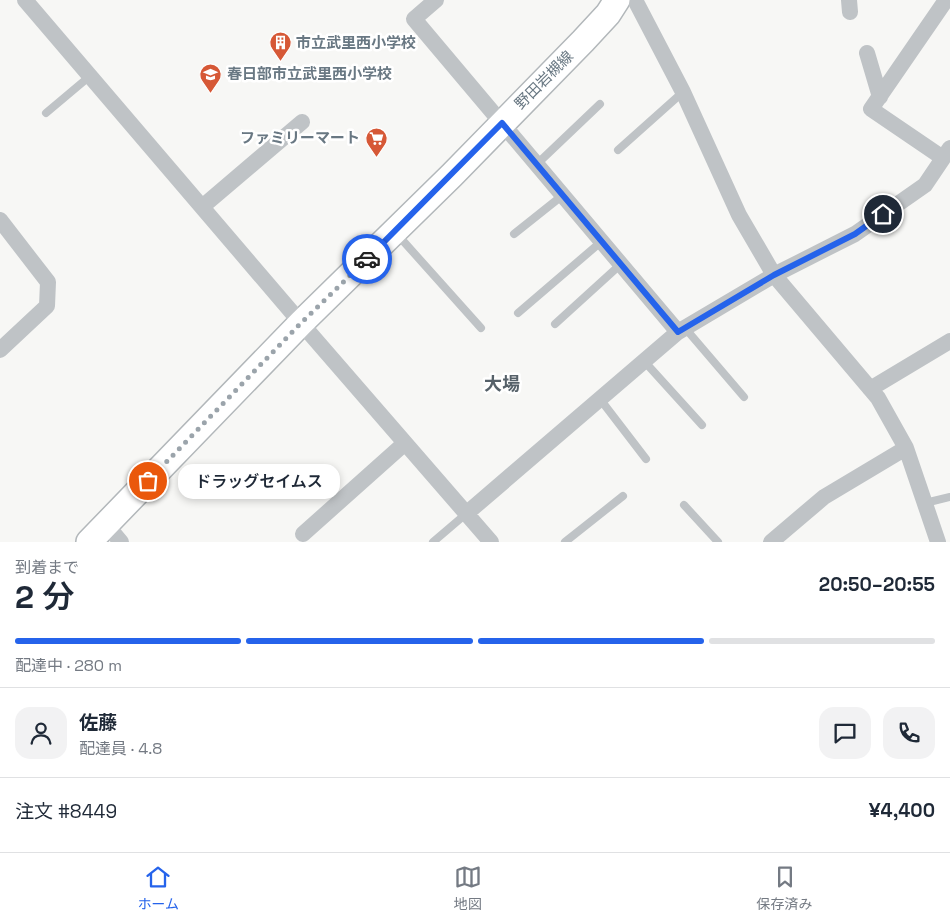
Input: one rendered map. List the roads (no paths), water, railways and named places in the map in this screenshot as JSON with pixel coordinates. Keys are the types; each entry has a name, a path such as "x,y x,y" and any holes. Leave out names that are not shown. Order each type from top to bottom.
{"main road":[{"name":"野田岩槻線","path":"89,542 113,533 301,323 395,232 583,41 608,14 616,0"}],"street":[{"path":"25,0 491,542"},
{"path":"436,0 414,19 621,264 682,330"},
{"path":"635,0 682,92 739,215 774,275 878,398 906,448 938,542"},
{"path":"467,513 682,330 774,275 863,229 925,185 947,153 871,109 948,0"},
{"path":"867,53 880,97"},
{"path":"202,207 302,122"},
{"path":"0,350 47,306 48,282 1,224"},
{"path":"870,389 950,341"},
{"path":"303,534 405,443"},
{"path":"771,542 824,497 906,448"}],"lane":[{"path":"46,113 90,76"},
{"path":"618,150 682,92"},
{"path":"537,164 600,104"},
{"path":"514,234 563,195"},
{"path":"395,232 481,328"},
{"path":"518,314 602,241"},
{"path":"555,324 621,264"},
{"path":"682,330 744,397"},
{"path":"644,361 702,425"},
{"path":"600,399 646,459"},
{"path":"566,542 623,496"},
{"path":"925,503 950,497"},
{"path":"684,504 718,542"},
{"path":"433,542 467,513"}],"place":[{"name":"市立武里西小学校","path":"280,62"},
{"name":"春日部市立武里西小学校","path":"211,93"},
{"name":"ファミリーマート","path":"376,157"},
{"name":"ドラッグセイムス","path":"148,481"}],"district":[{"name":"大場","path":"502,384"}]}
